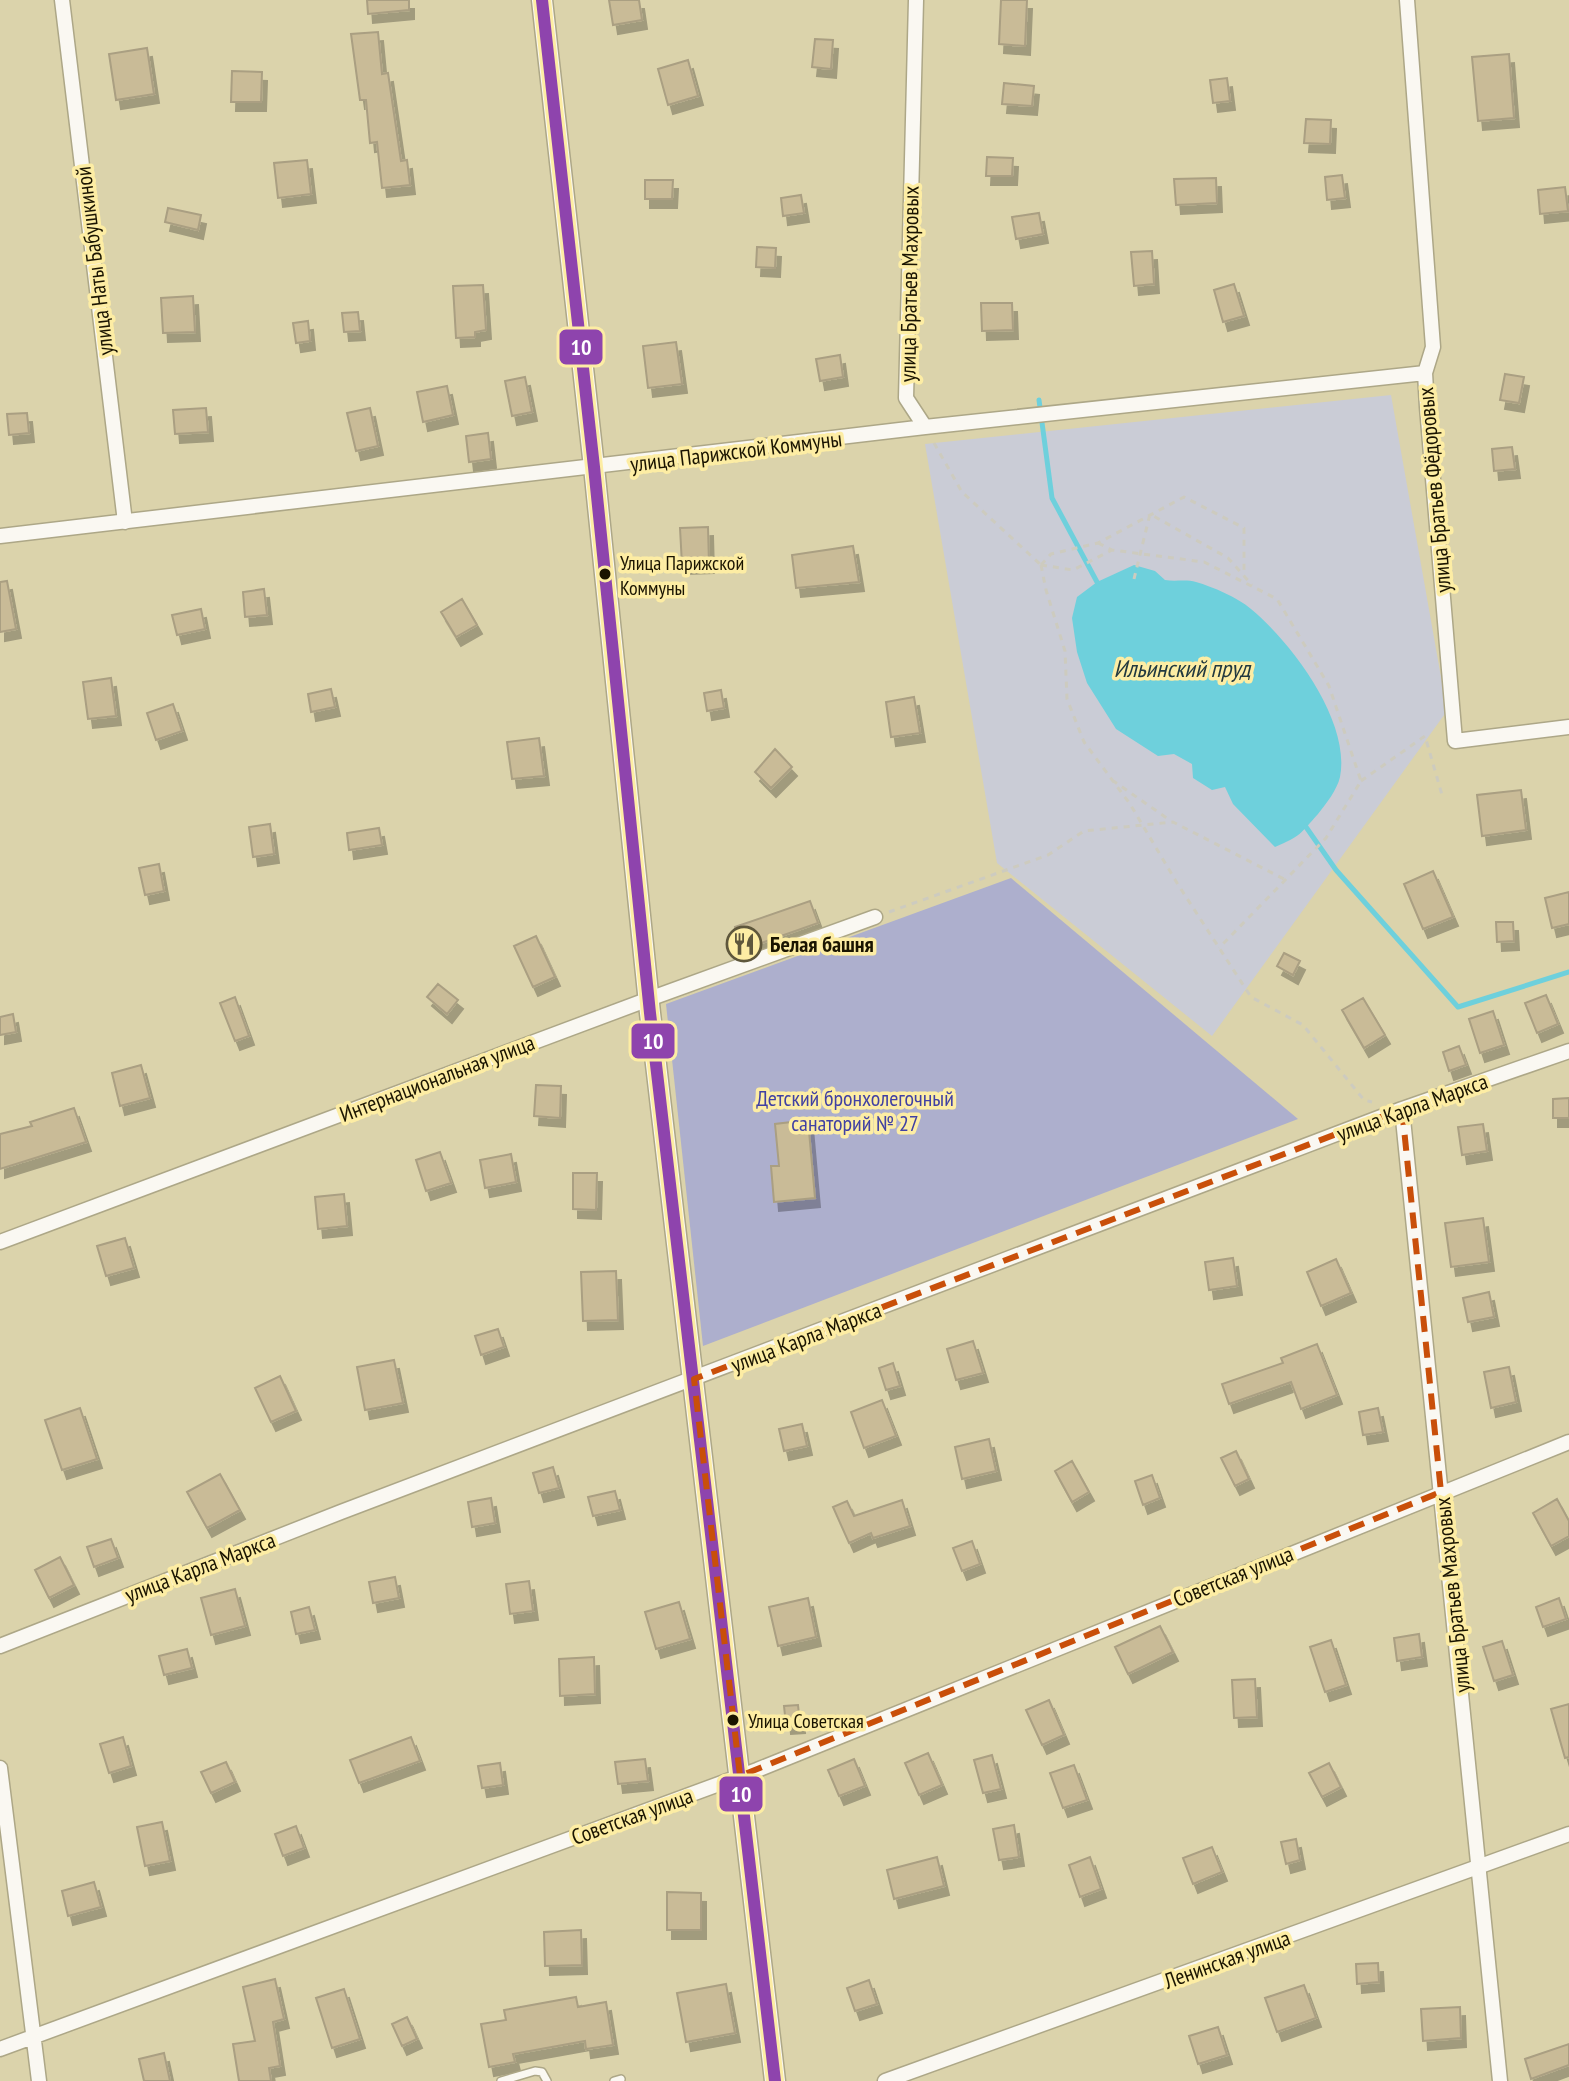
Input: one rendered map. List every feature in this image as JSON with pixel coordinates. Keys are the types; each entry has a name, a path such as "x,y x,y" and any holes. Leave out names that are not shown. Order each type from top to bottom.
{"main road":[{"path":"542,0 649,999 775,2081"}],"street":[{"name":"улица Наты Бабушкиной","path":"62,0 125,522"},
{"name":"улица Братьев Махровых","path":"916,0 906,398 925,427"},
{"name":"улица Братьев Фёдоровых","path":"1407,0 1433,347 1425,373 1455,741 1569,727"},
{"name":"улица Парижской Коммуны","path":"0,536 925,427 1425,373"},
{"name":"Интернациональная улица","path":"0,1242 875,917"},
{"name":"улица Карла Маркса","path":"0,1646 341,1512 1402,1109 1569,1051"},
{"name":"улица Братьев Махровых","path":"1402,1109 1500,2081"},
{"name":"Советская улица","path":"0,2049 740,1776 1569,1442"},
{"path":"0,1768 39,2081"},
{"name":"Ленинская улица","path":"885,2081 1569,1834"}],"lane":[{"path":"501,2081 535,2071 542,2072 547,2081"}],"path":[{"path":"925,427 962,492 1041,565 1065,651 1067,699 1084,742 1130,804 1251,997 1303,1025 1364,1100 1402,1109"},
{"path":"1041,565 1051,554 1098,543 1184,497 1244,528 1244,576"},
{"path":"1134,579 1150,514"},
{"path":"1150,514 1228,558 1255,588"},
{"path":"1098,543 1112,550 1204,562 1277,599 1329,686 1361,781"},
{"path":"1041,565 1073,570 1112,550"},
{"path":"1219,948 1326,838 1361,781 1425,736 1442,795"},
{"path":"1109,778 1173,822 1286,880"},
{"path":"875,917 1048,855 1084,831 1173,822"}],"highlighted area":[{"path":"1402,1109 1441,1492 740,1776 694,1379"}],"shaded area":[{"path":"1391,395 1447,711 1212,1036 997,863 925,444"}],"green space":[{"name":"Детский бронхолегочный санаторий № 27","path":"1011,878 1298,1119 703,1346 666,1004"}],"water":[{"name":"Ильинский пруд","path":"1134,565 1155,571 1165,580 1203,584 1245,605 1283,641 1315,684 1336,732 1341,755 1340,777 1321,810 1290,840 1275,847 1233,804 1225,787 1212,790 1193,778 1192,764 1174,754 1158,756 1116,729 1087,683 1077,652 1072,618 1077,597 1097,582"}],"building":[{"path":"367,0 409,0 409,10 368,14"},
{"path":"609,0 639,0 642,20 613,25"},
{"path":"1001,0 1027,0 1025,46 999,44"},
{"path":"378,32 382,74 388,73 401,161 407,160 410,185 382,188 377,142 370,143 366,100 360,100 351,34"},
{"path":"815,39 833,40 831,69 812,67"},
{"path":"147,48 154,94 116,100 109,54"},
{"path":"1509,54 1514,118 1478,121 1472,57"},
{"path":"688,60 698,96 668,105 658,69"},
{"path":"232,71 262,72 261,102 231,102"},
{"path":"1227,78 1230,101 1213,103 1210,80"},
{"path":"1004,83 1034,86 1032,106 1002,104"},
{"path":"1306,119 1331,120 1330,144 1304,143"},
{"path":"987,157 1013,158 1012,176 986,176"},
{"path":"307,160 311,194 278,198 274,163"},
{"path":"1342,175 1345,198 1327,200 1325,177"},
{"path":"1216,178 1217,203 1176,205 1174,179"},
{"path":"645,180 673,180 672,199 645,199"},
{"path":"1565,187 1568,211 1540,214 1538,190"},
{"path":"801,195 804,213 783,216 781,198"},
{"path":"168,208 201,215 198,230 165,222"},
{"path":"1039,213 1043,234 1016,239 1012,217"},
{"path":"757,247 776,248 775,268 756,267"},
{"path":"1152,251 1154,284 1134,286 1131,252"},
{"path":"1234,284 1244,316 1223,322 1214,290"},
{"path":"483,285 486,330 475,332 475,337 456,338 453,286"},
{"path":"193,296 195,332 163,333 161,298"},
{"path":"981,303 1012,303 1013,330 982,331"},
{"path":"358,312 360,331 344,332 342,313"},
{"path":"308,321 310,341 296,343 293,323"},
{"path":"676,342 682,384 648,388 643,346"},
{"path":"840,355 843,377 820,381 816,359"},
{"path":"1505,374 1524,377 1519,403 1500,400"},
{"path":"525,377 532,412 512,416 505,381"},
{"path":"447,386 453,415 423,422 417,392"},
{"path":"206,408 208,432 175,434 173,410"},
{"path":"370,408 378,446 356,451 347,413"},
{"path":"27,413 29,433 9,435 7,414"},
{"path":"488,433 491,459 469,462 466,436"},
{"path":"1512,447 1515,469 1494,471 1492,449"},
{"path":"708,527 709,564 682,565 680,528"},
{"path":"853,546 859,582 796,588 792,555"},
{"path":"7,581 16,629 0,632 0,582"},
{"path":"264,589 267,615 245,617 243,592"},
{"path":"462,599 477,625 456,637 441,612"},
{"path":"201,609 205,629 177,635 172,615"},
{"path":"111,678 116,716 88,719 83,682"},
{"path":"331,689 335,707 311,712 308,694"},
{"path":"721,690 724,708 707,711 704,693"},
{"path":"914,697 920,733 891,737 886,702"},
{"path":"173,704 182,731 156,740 147,713"},
{"path":"539,738 544,776 512,779 507,742"},
{"path":"775,749 792,767 771,788 755,772"},
{"path":"1521,790 1526,830 1482,836 1477,795"},
{"path":"270,824 274,854 253,857 249,827"},
{"path":"379,828 382,845 349,850 347,833"},
{"path":"159,864 164,891 145,895 139,868"},
{"path":"1433,871 1453,917 1423,929 1404,884"},
{"path":"1569,892 1569,924 1552,928 1545,898"},
{"path":"810,901 818,923 750,947 748,953 735,954 732,949 738,940 735,927"},
{"path":"1496,922 1513,922 1514,941 1497,942"},
{"path":"536,936 555,977 533,987 514,946"},
{"path":"1284,953 1300,961 1293,975 1277,966"},
{"path":"438,984 458,1000 447,1014 427,997"},
{"path":"1546,995 1558,1024 1537,1033 1525,1003"},
{"path":"235,997 249,1036 235,1041 220,1003"},
{"path":"1363,998 1385,1035 1364,1048 1342,1010"},
{"path":"1493,1011 1504,1045 1480,1053 1469,1019"},
{"path":"13,1014 16,1032 0,1035 0,1017"},
{"path":"1459,1046 1466,1065 1449,1071 1443,1052"},
{"path":"141,1065 150,1098 120,1106 112,1073"},
{"path":"536,1085 561,1086 560,1118 534,1116"},
{"path":"1569,1098 1569,1118 1553,1118 1553,1099"},
{"path":"74,1108 86,1142 0,1169 0,1134 32,1126 30,1122"},
{"path":"808,1120 815,1198 774,1202 771,1166 779,1166 775,1124"},
{"path":"1483,1124 1487,1151 1462,1155 1458,1127"},
{"path":"440,1152 451,1183 426,1191 416,1160"},
{"path":"511,1154 516,1182 485,1188 480,1160"},
{"path":"573,1173 597,1173 596,1210 573,1209"},
{"path":"344,1194 347,1226 318,1229 315,1197"},
{"path":"1483,1218 1489,1262 1451,1267 1445,1223"},
{"path":"125,1238 134,1268 106,1276 97,1246"},
{"path":"1233,1258 1237,1286 1209,1290 1205,1262"},
{"path":"1336,1259 1351,1293 1321,1306 1307,1272"},
{"path":"616,1271 618,1320 583,1321 581,1272"},
{"path":"1489,1292 1494,1317 1468,1322 1463,1298"},
{"path":"498,1329 504,1347 481,1355 475,1336"},
{"path":"973,1341 983,1373 956,1380 947,1349"},
{"path":"1317,1344 1337,1395 1301,1409 1291,1382 1229,1404 1222,1384 1283,1363 1281,1358"},
{"path":"394,1360 403,1403 365,1410 357,1367"},
{"path":"893,1363 900,1386 886,1390 879,1368"},
{"path":"1509,1367 1516,1402 1491,1408 1484,1372"},
{"path":"280,1376 296,1411 271,1422 255,1388"},
{"path":"882,1400 896,1436 864,1448 851,1412"},
{"path":"80,1408 97,1459 62,1470 45,1420"},
{"path":"1378,1408 1383,1432 1363,1435 1359,1412"},
{"path":"802,1424 807,1446 784,1451 779,1429"},
{"path":"989,1439 996,1471 962,1479 955,1447"},
{"path":"1236,1451 1249,1479 1235,1486 1221,1458"},
{"path":"1072,1461 1089,1492 1072,1502 1055,1471"},
{"path":"553,1467 559,1488 539,1493 533,1473"},
{"path":"220,1474 240,1510 207,1528 187,1492"},
{"path":"1152,1475 1160,1498 1143,1505 1135,1481"},
{"path":"615,1491 620,1510 593,1516 588,1497"},
{"path":"491,1498 495,1523 472,1527 468,1502"},
{"path":"1557,1499 1569,1521 1569,1536 1551,1546 1533,1513"},
{"path":"902,1500 910,1526 873,1538 871,1533 849,1543 833,1507 847,1501 854,1516"},
{"path":"111,1539 118,1558 94,1567 87,1547"},
{"path":"972,1541 980,1564 962,1571 953,1548"},
{"path":"60,1557 74,1585 49,1598 35,1570"},
{"path":"395,1577 399,1598 373,1603 369,1582"},
{"path":"529,1581 533,1611 510,1614 506,1584"},
{"path":"235,1589 245,1626 211,1635 201,1598"},
{"path":"808,1598 816,1637 778,1646 769,1607"},
{"path":"1559,1598 1566,1619 1543,1627 1536,1607"},
{"path":"679,1602 690,1639 656,1649 645,1612"},
{"path":"309,1607 315,1630 296,1634 291,1612"},
{"path":"1160,1626 1173,1652 1128,1674 1115,1647"},
{"path":"1419,1634 1422,1657 1397,1661 1394,1638"},
{"path":"1331,1640 1346,1685 1325,1692 1310,1647"},
{"path":"1502,1641 1513,1675 1494,1681 1483,1647"},
{"path":"187,1649 192,1668 164,1675 159,1656"},
{"path":"594,1657 595,1694 560,1696 559,1659"},
{"path":"1255,1679 1257,1717 1234,1718 1232,1680"},
{"path":"1049,1700 1064,1735 1042,1745 1026,1710"},
{"path":"1569,1704 1569,1757 1565,1758 1551,1709"},
{"path":"798,1705 800,1724 786,1725 784,1706"},
{"path":"123,1737 131,1766 109,1773 100,1744"},
{"path":"411,1737 420,1761 359,1783 350,1760"},
{"path":"928,1753 942,1785 919,1795 905,1763"},
{"path":"992,1755 1001,1789 983,1793 974,1760"},
{"path":"645,1759 648,1781 618,1784 615,1762"},
{"path":"854,1759 865,1786 839,1796 828,1770"},
{"path":"226,1762 235,1782 211,1793 201,1772"},
{"path":"500,1763 503,1785 482,1788 478,1766"},
{"path":"1329,1763 1341,1787 1322,1797 1309,1773"},
{"path":"1074,1765 1087,1800 1063,1808 1050,1773"},
{"path":"162,1822 170,1861 145,1866 137,1827"},
{"path":"1014,1825 1019,1857 999,1860 993,1829"},
{"path":"296,1826 304,1848 283,1856 275,1834"},
{"path":"1296,1839 1300,1860 1286,1864 1281,1842"},
{"path":"1212,1847 1222,1872 1193,1884 1183,1858"},
{"path":"937,1857 944,1886 894,1899 887,1870"},
{"path":"1090,1857 1101,1889 1080,1897 1069,1865"},
{"path":"94,1882 101,1907 68,1916 62,1891"},
{"path":"667,1892 701,1893 701,1930 667,1930"},
{"path":"581,1930 582,1965 545,1966 544,1932"},
{"path":"1378,1963 1379,1982 1357,1984 1356,1964"},
{"path":"275,1979 284,2019 273,2022 280,2066 269,2068 271,2081 239,2081 233,2044 255,2041 243,1987"},
{"path":"869,1980 877,2004 855,2011 847,1988"},
{"path":"726,1984 735,2033 686,2042 677,1993"},
{"path":"1304,1985 1316,2018 1277,2032 1265,1998"},
{"path":"344,1989 360,2039 332,2048 316,1998"},
{"path":"576,1997 578,2007 606,2002 613,2045 586,2049 585,2041 513,2054 515,2062 489,2067 481,2024 506,2020 504,2010"},
{"path":"1460,2007 1461,2038 1423,2041 1421,2009"},
{"path":"407,2017 417,2039 402,2046 392,2024"},
{"path":"1218,2027 1227,2055 1198,2064 1189,2036"},
{"path":"1569,2044 1569,2065 1531,2079 1525,2059"},
{"path":"164,2053 170,2081 144,2081 139,2059"}],"waterway":[{"path":"1039,400 1052,498 1097,582"},
{"path":"1306,827 1336,870 1458,1007 1569,972"}],"transit line":[{"name":"10","path":"542,0 650,1013 775,2081"}],"place":[{"name":"Улица Парижской Коммуны","path":"605,574"},
{"name":"Белая башня","path":"744,944"},
{"name":"Улица Советская","path":"733,1720"}]}
